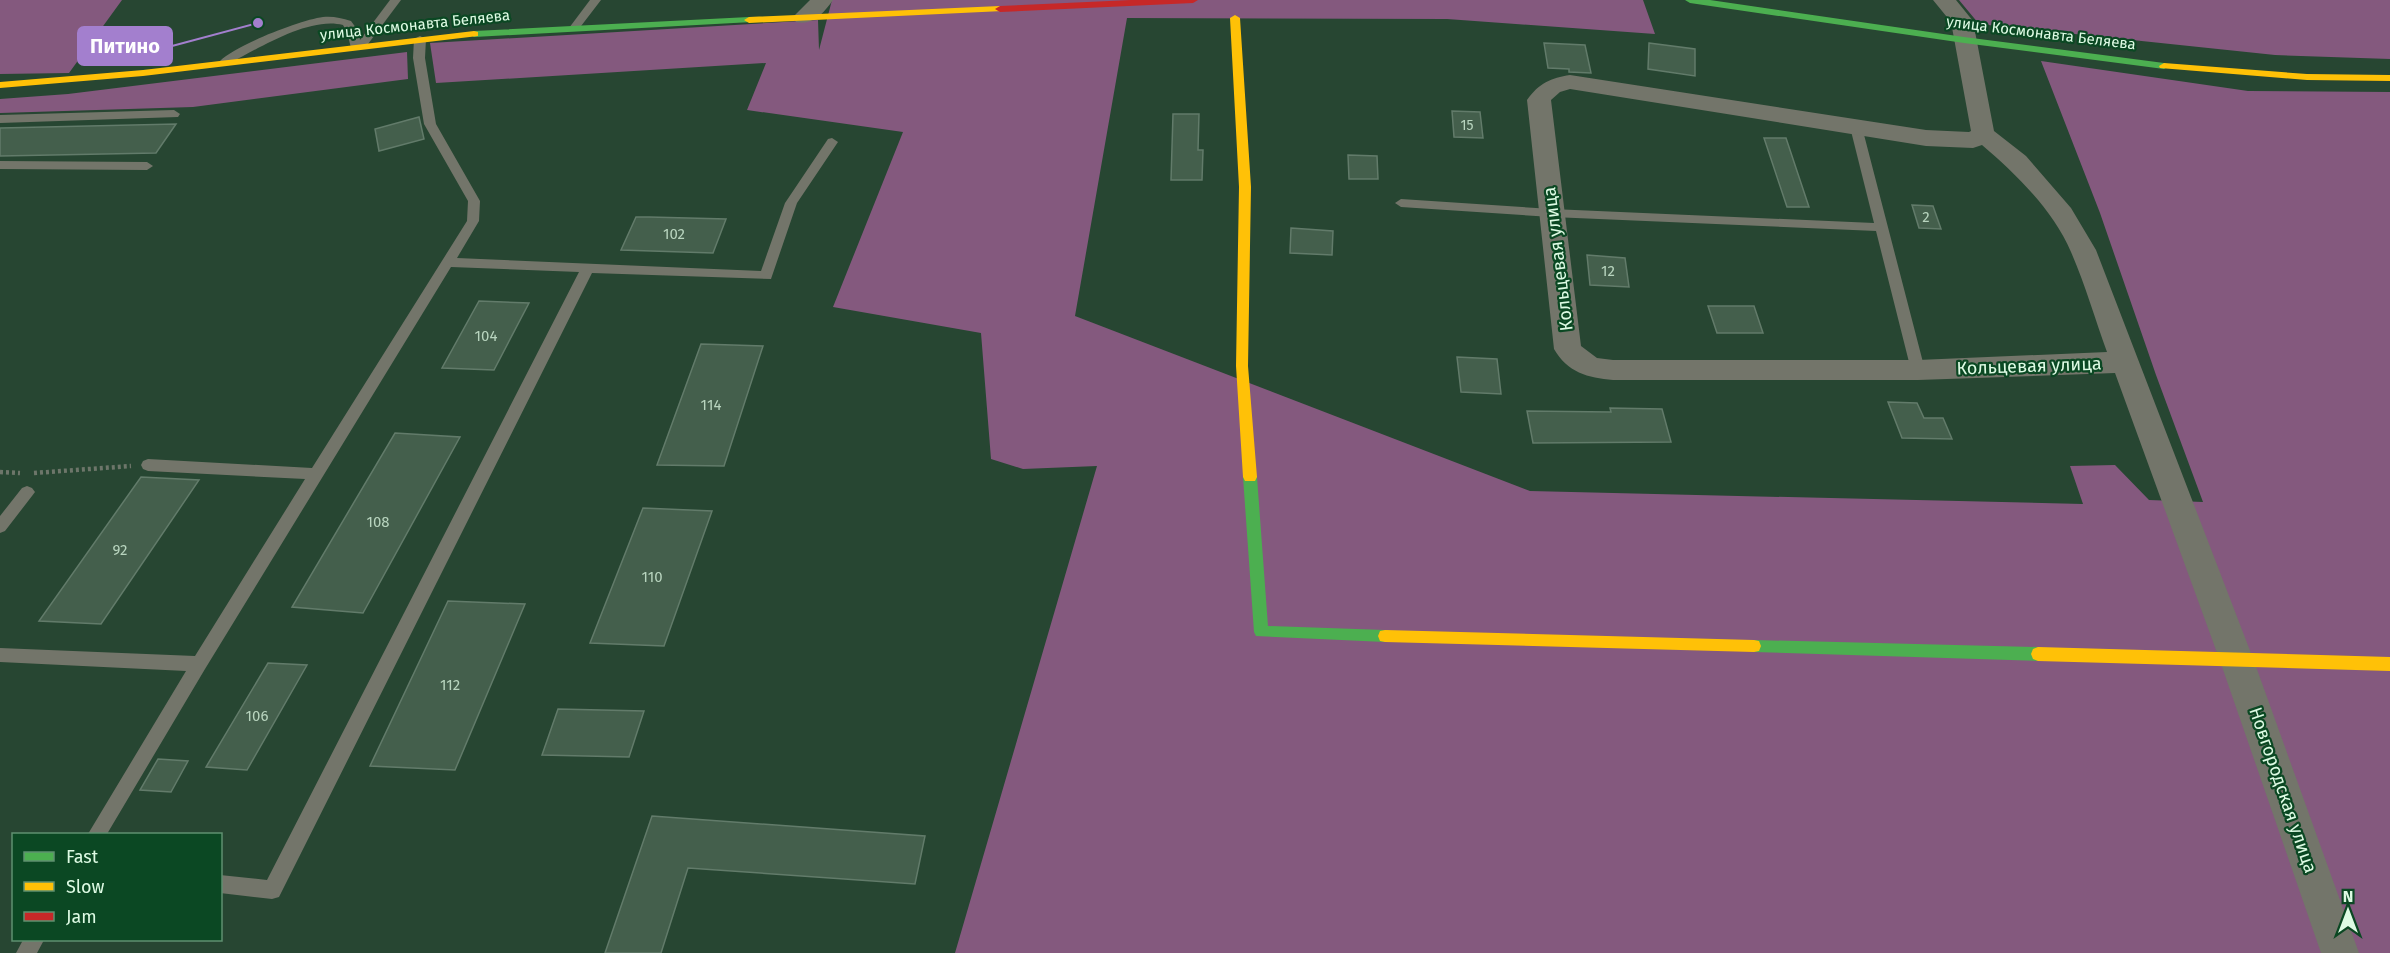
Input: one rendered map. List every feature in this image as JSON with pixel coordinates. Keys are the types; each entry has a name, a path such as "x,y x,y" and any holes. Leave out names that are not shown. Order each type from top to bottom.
{"street":[{"path":"804,17 822,0"},
{"name":"улица Космонавта Беляева","path":"0,85 222,64 420,39 574,28 1120,1 1194,0"},
{"name":"улица Космонавта Беляева","path":"1690,0 1964,40 2183,68 2307,77 2390,78"},
{"path":"1944,0 1962,21 1983,134"},
{"path":"1236,18 1245,187 1242,366 1262,632 2390,664"},
{"name":"Кольцевая улица","path":"1983,134 1973,140 1926,138 1570,82 1556,84 1539,100 1568,349 1577,359 1592,369 1918,370 2124,362"},
{"name":"Новгородская улица","path":"1983,134 2017,162 2062,214 2083,250 2237,661 2340,953"}],"lane":[{"path":"222,64 307,25 333,18 347,23 358,46 396,0"},
{"path":"574,28 596,0"},
{"path":"98,833 473,220 474,201 430,124 419,58 420,39"},
{"path":"0,119 174,114"},
{"path":"1856,127 1879,227 1918,370"},
{"path":"449,262 766,276 791,203 832,142"},
{"path":"0,165 147,166"},
{"path":"1401,203 1552,213 1879,227"},
{"path":"222,884 272,890 587,269"},
{"path":"148,465 317,474"},
{"path":"0,528 27,492"},
{"path":"0,655 199,664"}],"path":[{"path":"0,472 46,474 148,465"}],"shaded area":[{"path":"0,0 122,0 69,73 0,74"},
{"path":"832,0 1643,0 1655,34 1447,19 1127,18 1075,316 1530,491 2083,504 2070,466 2115,465 2149,500 2203,502 2100,213 2041,61 2248,91 2390,92 2390,953 955,953 1097,466 1023,469 991,459 981,333 833,307 903,132 747,110 766,63 436,83 430,43 818,20 819,50"},
{"path":"1959,0 2390,0 2390,59 2275,55 1979,24"},
{"path":"407,52 408,79 193,107 0,113 0,99 68,94"}],"building":[{"path":"1544,43 1585,45 1591,73 1548,68"},
{"path":"1649,43 1695,49 1695,76 1648,69"},
{"path":"1452,111 1480,112 1483,138 1454,137"},
{"path":"1173,114 1199,114 1198,150 1203,150 1202,180 1171,180"},
{"path":"419,117 424,139 379,151 375,129"},
{"path":"176,124 156,153 0,156 0,128"},
{"path":"1764,138 1786,138 1809,207 1787,207"},
{"path":"1348,155 1377,156 1378,179 1349,179"},
{"path":"1912,205 1933,206 1941,229 1919,228"},
{"path":"636,217 726,219 713,253 621,250"},
{"path":"1291,228 1333,231 1332,255 1290,253"},
{"path":"1587,255 1625,258 1629,287 1590,285"},
{"path":"479,301 529,303 494,370 442,368"},
{"path":"1708,306 1754,306 1763,333 1717,333"},
{"path":"701,344 763,346 724,466 657,465"},
{"path":"1457,357 1497,359 1501,394 1461,392"},
{"path":"1888,402 1917,403 1924,418 1943,418 1952,439 1902,438"},
{"path":"1610,408 1662,409 1671,442 1533,443 1527,411 1611,412"},
{"path":"395,433 460,437 363,613 292,607"},
{"path":"141,477 199,480 101,624 39,621"},
{"path":"643,508 712,511 664,646 590,643"},
{"path":"448,601 525,604 455,770 370,766"},
{"path":"268,663 307,665 247,770 206,767"},
{"path":"558,709 644,711 629,757 542,755"},
{"path":"158,759 188,761 171,792 140,790"},
{"path":"652,816 925,836 915,884 688,868 661,953 605,953"}],"traffic: fast":[{"path":"1690,0 1964,40 2164,66"},
{"path":"474,34 749,20"},
{"path":"1250,477 1261,632 1385,636"},
{"path":"1754,646 2038,654"}],"traffic: slow":[{"path":"749,20 1000,9"},
{"path":"1235,18 1245,187 1242,366 1250,477"},
{"path":"0,85 143,73 474,34"},
{"path":"2164,66 2307,77 2390,78"},
{"path":"1385,636 1754,646"},
{"path":"2038,654 2390,664"}],"traffic: jam":[{"path":"1000,9 1193,0"}],"place":[{"name":"Питино","path":"258,23"}]}
